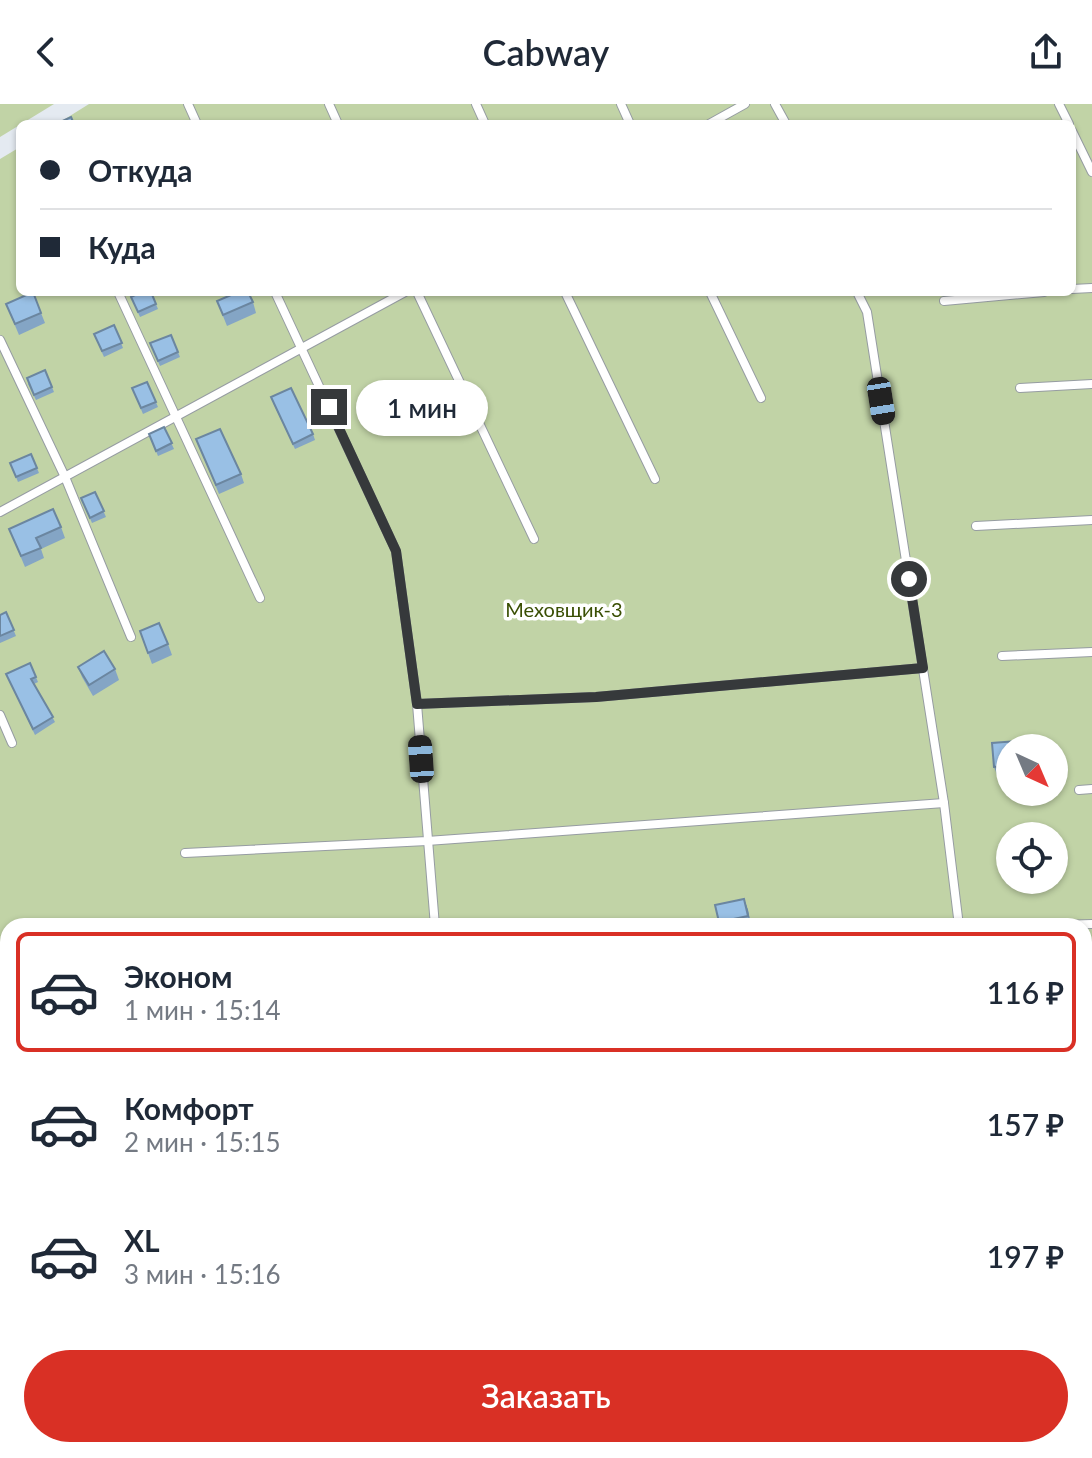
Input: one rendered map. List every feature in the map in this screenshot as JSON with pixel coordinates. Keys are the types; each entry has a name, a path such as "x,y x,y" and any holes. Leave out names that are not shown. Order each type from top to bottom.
{"lane":[{"path":"716,120 745,104"},
{"path":"1076,139 1092,172"},
{"path":"120,296 260,598"},
{"path":"277,296 396,551 417,704 434,918"},
{"path":"0,512 398,296"},
{"path":"419,296 534,539"},
{"path":"567,296 655,479"},
{"path":"712,296 761,398"},
{"path":"859,296 867,312 944,803 958,918"},
{"path":"944,301 1000,296"},
{"path":"0,340 65,477 131,637"},
{"path":"1020,388 1092,384"},
{"path":"976,526 1092,520"},
{"path":"1002,656 1092,652"},
{"path":"417,704 596,697 923,668"},
{"path":"0,715 12,743"},
{"path":"1079,790 1092,789"},
{"path":"185,853 427,841 944,803"}],"green space":[{"path":"0,104 54,104 28,120 16,120 16,127 0,137"},
{"name":"Меховщик-3","path":"89,104 1092,104 1092,918 0,918 0,159 16,149 16,296 1076,296 1076,120 63,120"}],"building":[{"path":"24,296 35,296 41,313 15,324 6,304"},
{"path":"153,296 156,304 138,312 131,297"},
{"path":"229,296 250,296 253,302 223,315 217,301"},
{"path":"114,325 122,343 102,351 94,334"},
{"path":"171,335 178,352 158,361 150,343"},
{"path":"45,370 52,387 34,395 27,378"},
{"path":"147,382 156,402 141,408 132,388"},
{"path":"291,388 313,434 293,444 271,397"},
{"path":"164,427 172,443 156,451 149,434"},
{"path":"220,429 241,474 216,485 196,439"},
{"path":"31,454 37,468 16,477 10,463"},
{"path":"95,492 104,511 90,518 81,498"},
{"path":"53,509 61,527 36,538 41,548 21,556 9,529"},
{"path":"6,612 14,630 0,636 0,615"},
{"path":"159,623 168,644 148,653 140,631"},
{"path":"104,651 115,669 89,685 78,667"},
{"path":"30,663 36,677 31,679 53,717 33,729 6,674"},
{"path":"992,743 996,743 996,767 994,767"},
{"path":"744,899 748,916 718,918 715,905"}],"route":[{"path":"329,407 396,551 417,704 596,697 923,668 909,579"}]}
